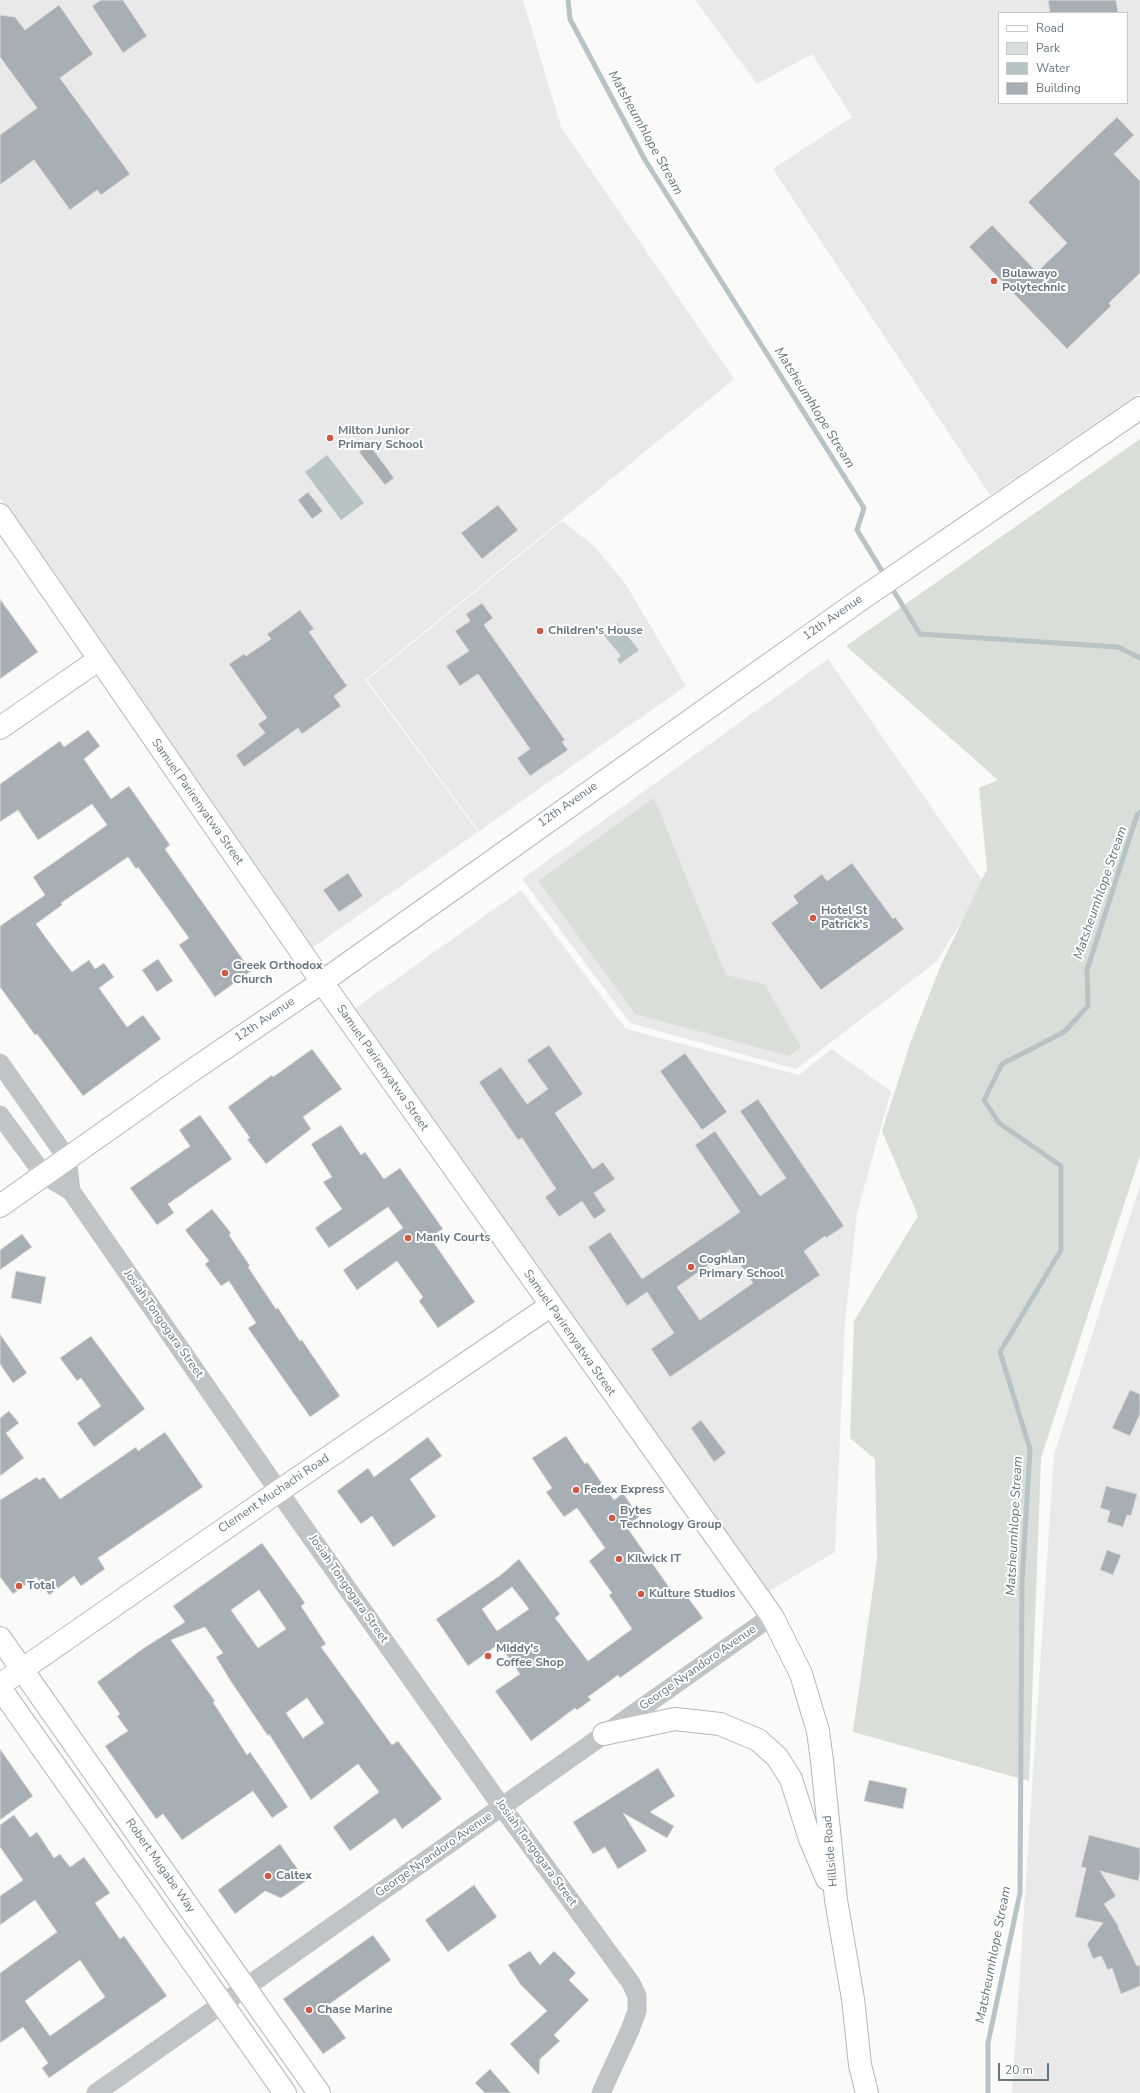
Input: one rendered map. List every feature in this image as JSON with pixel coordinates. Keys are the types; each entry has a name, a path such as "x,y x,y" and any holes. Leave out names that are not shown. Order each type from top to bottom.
{"street":[{"name":"12th Avenue","path":"0,1206 322,982 921,556 1140,408"},
{"name":"Samuel Parirenyatwa Street","path":"0,515 98,660 322,982 550,1306 772,1616"},
{"path":"0,728 98,660"},
{"name":"Josiah Tongogara Street","path":"0,1063 67,1158 71,1191"},
{"name":"Josiah Tongogara Street","path":"0,1115 44,1175 71,1191 279,1491 502,1807 631,1983 637,1996 637,2011 601,2093"},
{"name":"Clement Muchachi Road","path":"0,1686 22,1669 279,1491 550,1306"},
{"name":"George Nyandoro Avenue","path":"96,2093 772,1616"},
{"name":"Hillside Road","path":"772,1616 802,1674 818,1731 836,1900 852,1999 860,2065 867,2093"},
{"name":"Robert Mugabe Way","path":"0,1638 319,2093"},
{"path":"0,1686 285,2093"},
{"path":"604,1734 675,1719 720,1724 758,1740 777,1756 791,1779 810,1839 836,1900"}],"shaded area":[{"name":"Milton Junior Primary School","path":"0,0 523,0 561,127 734,379 365,680 478,832 306,952 0,498"},
{"name":"Bulawayo Polytechnic","path":"695,0 1140,0 1140,393 990,495 773,169 852,117 812,54 757,84"},
{"name":"Children's House","path":"562,521 594,546 625,583 686,686 479,831 367,680"},
{"path":"828,659 985,884 936,962 796,1069 630,1023 522,879"},
{"name":"Coghlan Primary School","path":"521,890 626,1029 799,1075 831,1049 891,1091 857,1213 845,1321 835,1552 764,1594 349,1013"},
{"path":"1140,1185 1140,2093 1012,2093 1054,1454"}],"green space":[{"path":"1140,439 1140,1156 1041,1458 1029,1781 853,1732 877,1559 875,1459 850,1438 854,1321 918,1216 882,1131 910,1044 940,967 987,869 979,788 998,780 846,646"},
{"path":"654,798 726,975 764,984 801,1047 789,1056 635,1014 538,881"}],"water":[{"path":"327,455 364,503 341,520 305,472"},
{"path":"617,623 639,650 620,664 617,659 621,656 603,634"}],"building":[{"path":"101,0 123,0 147,36 123,53 92,6"},
{"path":"1048,0 1116,0 1118,12 1050,12"},
{"path":"59,5 93,54 60,78 130,174 101,195 97,190 70,210 34,160 0,185 0,135 37,108 0,57 0,15 15,17 25,30"},
{"path":"1117,117 1134,135 1114,154 1140,181 1140,273 1109,303 1111,306 1067,349 969,247 992,225 1037,272 1067,243 1028,202"},
{"path":"369,444 394,478 385,485 359,452"},
{"path":"308,492 323,511 312,519 298,500"},
{"path":"498,505 518,530 482,559 461,533"},
{"path":"0,599 38,652 0,679"},
{"path":"482,603 493,618 484,625 565,740 562,742 568,750 530,776 517,758 530,749 478,674 460,686 446,666 469,651 455,631 470,621 466,614"},
{"path":"300,610 314,629 309,632 347,686 334,696 341,706 302,734 298,728 244,767 236,755 265,733 258,724 267,718 229,664 244,654 246,656 271,639 267,634"},
{"path":"88,730 100,746 84,759 111,799 129,786 170,845 165,849 251,971 215,997 179,945 189,938 138,867 136,869 128,857 61,903 62,905 36,924 49,942 72,972 89,960 95,969 104,963 114,977 99,988 127,1027 143,1015 161,1039 83,1096 37,1034 35,1035 0,987 0,926 45,895 33,877 107,825 92,804 38,840 18,810 0,822 0,784 60,741 64,747"},
{"path":"852,863 893,919 895,917 904,929 821,990 771,923 798,903 793,896 822,874 827,881"},
{"path":"348,873 363,896 339,912 323,890"},
{"path":"158,959 173,981 157,992 142,970"},
{"path":"549,1045 583,1094 555,1113 593,1169 603,1162 615,1179 594,1193 606,1211 594,1219 582,1201 559,1217 545,1197 556,1189 522,1138 518,1140 479,1082 501,1067 527,1104 548,1089 527,1060"},
{"path":"312,1049 342,1089 303,1117 311,1129 266,1164 247,1139 250,1138 228,1107 272,1075 273,1077"},
{"path":"685,1053 727,1112 702,1130 660,1071"},
{"path":"758,1099 844,1226 826,1238 825,1236 804,1251 820,1275 670,1377 651,1349 674,1333 647,1292 627,1306 588,1247 610,1232 642,1279 740,1212 695,1145 715,1131 760,1196 786,1178 740,1111","holes":["730,1250 753,1283 700,1320 677,1287"]},
{"path":"200,1115 232,1159 168,1204 174,1213 157,1225 130,1188 190,1146 179,1130"},
{"path":"341,1125 361,1155 365,1152 384,1179 400,1168 443,1229 430,1237 475,1302 438,1328 419,1301 423,1297 397,1261 357,1290 343,1270 403,1228 388,1207 329,1248 315,1228 342,1209 323,1182 332,1177 311,1144"},
{"path":"212,1209 231,1233 229,1235 276,1309 278,1308 300,1341 302,1340 340,1396 310,1417 248,1328 256,1323 229,1281 221,1286 205,1264 209,1261 185,1230"},
{"path":"22,1234 32,1247 0,1270 0,1250"},
{"path":"16,1271 46,1277 41,1304 11,1298"},
{"path":"0,1334 27,1373 13,1383 0,1364"},
{"path":"91,1336 145,1409 94,1447 77,1423 101,1406 81,1378 77,1381 60,1358"},
{"path":"1130,1390 1140,1394 1140,1414 1130,1436 1112,1428"},
{"path":"9,1411 19,1423 6,1433 24,1458 0,1476 0,1418"},
{"path":"701,1420 726,1453 714,1462 691,1428"},
{"path":"165,1432 203,1487 98,1558 105,1569 81,1586 74,1576 49,1595 36,1577 13,1594 0,1577 0,1500 37,1477 39,1480 44,1477 60,1499 136,1447 138,1451"},
{"path":"566,1436 585,1464 587,1462 614,1500 623,1493 639,1517 626,1526 676,1597 684,1592 703,1618 620,1678 618,1675 588,1697 591,1700 577,1710 575,1708 531,1741 495,1691 520,1674 499,1644 468,1666 436,1619 502,1574 519,1559 560,1614 555,1618 588,1661 632,1629 609,1595 612,1593 589,1561 605,1548 577,1508 564,1517 546,1492 552,1488 532,1458","holes":["512,1587 529,1609 497,1631 482,1609"]},
{"path":"428,1437 442,1456 410,1479 436,1517 393,1547 372,1516 361,1524 337,1491 368,1468 374,1477"},
{"path":"1106,1486 1137,1494 1131,1516 1127,1515 1123,1527 1107,1522 1110,1511 1100,1508"},
{"path":"262,1543 305,1603 301,1606 326,1644 321,1647 392,1745 398,1741 442,1799 402,1829 395,1818 350,1851 333,1827 379,1792 358,1764 311,1800 269,1734 268,1736 230,1680 216,1657 223,1653 205,1627 171,1640 215,1701 213,1702 247,1755 250,1752 288,1807 272,1818 253,1791 182,1840 163,1814 156,1819 105,1746 128,1731 117,1716 120,1714 97,1682 144,1648 185,1622 173,1606","holes":["259,1590 286,1629 258,1648 231,1610","307,1698 324,1723 303,1738 286,1713"]},
{"path":"1107,1550 1121,1555 1113,1575 1100,1570"},
{"path":"0,1749 33,1796 0,1820"},
{"path":"658,1768 675,1796 650,1812 674,1826 667,1838 623,1813 647,1851 618,1869 605,1847 593,1854 573,1822"},
{"path":"869,1780 907,1788 903,1809 864,1801"},
{"path":"14,1815 30,1837 37,1832 54,1858 60,1854 70,1867 84,1857 110,1893 95,1903 120,1939 124,1936 167,1996 49,2078 42,2068 48,2063 23,2027 0,2043 0,1973 57,1932 35,1900 0,1925 0,1896 23,1880 0,1847 0,1825","holes":["80,1960 105,1997 50,2036 25,2001"]},
{"path":"1089,1835 1140,1848 1140,1873 1138,1881 1100,1871 1116,1896 1104,1904 1119,1927 1137,1966 1140,1965 1140,1986 1121,1994 1112,1968 1108,1970 1101,1956 1093,1959 1087,1944 1103,1923 1075,1917 1086,1868 1081,1867"},
{"path":"280,1844 306,1881 281,1898 265,1891 235,1914 218,1890"},
{"path":"474,1885 497,1917 448,1952 425,1920"},
{"path":"373,1935 391,1960 324,2008 346,2038 323,2054 283,1999"},
{"path":"530,1951 540,1965 554,1951 576,1973 569,1980 589,2000 554,2035 560,2041 540,2059 539,2075 510,2044 547,2011 520,1984 508,1965"},
{"path":"490,2069 511,2093 485,2093 475,2083"}],"waterway":[{"name":"Matsheumhlope Stream","path":"568,0 570,19 645,160 864,508 857,530 885,576"},
{"name":"Matsheumhlope Stream","path":"890,585 920,634 1118,647 1140,658"},
{"name":"Matsheumhlope Stream","path":"988,2093 988,2043 1020,1893 1022,1581 1030,1449 1000,1352 1061,1250 1061,1166 999,1123 984,1100 1002,1064 1064,1032 1088,1006 1087,970 1137,815 1140,812"}],"place":[{"name":"Bulawayo Polytechnic","path":"994,281"},
{"name":"Milton Junior Primary School","path":"330,438"},
{"name":"Children's House","path":"540,631"},
{"name":"Hotel St Patrick's","path":"813,918"},
{"name":"Greek Orthodox Church","path":"225,973"},
{"name":"Manly Courts","path":"408,1238"},
{"name":"Coghlan Primary School","path":"691,1267"},
{"name":"Fedex Express","path":"576,1490"},
{"name":"Bytes Technology Group","path":"612,1518"},
{"name":"Kilwick IT","path":"619,1559"},
{"name":"Total","path":"19,1586"},
{"name":"Kulture Studios","path":"641,1594"},
{"name":"Middy's Coffee Shop","path":"488,1656"},
{"name":"Caltex","path":"268,1876"},
{"name":"Chase Marine","path":"309,2010"}]}
